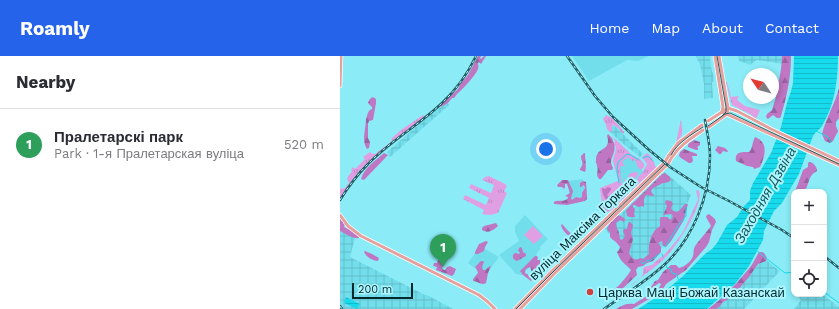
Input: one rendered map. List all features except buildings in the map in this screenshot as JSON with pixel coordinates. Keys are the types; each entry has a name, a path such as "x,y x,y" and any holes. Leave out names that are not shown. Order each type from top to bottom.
{"main road":[{"path":"340,86 341,56"},
{"path":"715,56 723,107 722,112"},
{"path":"708,127 727,114 728,108 718,56"},
{"path":"708,121 728,108"},
{"path":"728,108 746,115 771,129 839,161"},
{"path":"722,112 839,166"},
{"name":"вуліца Максіма Горкага","path":"671,156 678,143 702,125"},
{"name":"вуліца Максіма Горкага","path":"520,309 666,163 680,146 703,130"},
{"name":"вуліца Максіма Горкага","path":"515,309 557,266 666,163"},
{"path":"340,216 350,228 361,236 479,295 495,309"}],"shaded area":[{"path":"572,56 649,56 638,61 627,60 589,81"},
{"path":"696,56 710,56 714,82 712,82 713,98 704,99 704,83 700,65"},
{"path":"738,56 783,56 783,64 757,60 750,65 739,61"},
{"path":"447,102 449,105 390,157 387,152"},
{"path":"614,125 643,154 640,157 609,131"},
{"path":"626,155 643,162 644,164 642,170 644,172 627,190 621,182 618,165"},
{"path":"665,172 691,195 663,247 653,256 634,262 605,229"},
{"path":"583,179 586,200 570,203 568,181"},
{"path":"525,215 548,239 540,247 541,248 536,257 538,258 522,275 516,274 499,255 519,241 515,232 515,226"},
{"path":"340,230 355,238 350,257 453,309 340,309"},
{"path":"480,246 499,257 485,276 468,263"},
{"path":"761,256 780,271 744,309 715,309"},
{"path":"826,297 839,307 839,309 794,309 801,300 799,298"}],"green space":[{"path":"478,56 481,56 481,59 486,56 481,64 479,62 478,63 478,69 469,82 454,98 441,107 441,105 458,89 468,75"},
{"path":"782,56 791,56 787,94 781,116 780,118 777,118 773,115 768,119 766,117 767,114 772,110 774,104 779,104 779,80"},
{"path":"726,82 731,97 739,96 737,100 745,106 760,110 756,119 750,114 732,105"},
{"path":"839,88 839,118 836,122 838,131 833,141 830,143 825,141 822,134"},
{"path":"373,97 376,99 376,103 373,120 369,121 368,124 368,138 370,142 369,148 367,149 364,142 366,119 368,112 372,109 368,103"},
{"path":"423,115 424,117 362,168 340,199 340,189 345,188 349,183 347,178 353,167 355,169 365,159 363,157 370,152 375,154 391,142 392,138 401,130"},
{"path":"606,115 616,122 624,132 623,134 614,125 612,126 612,131 610,132 608,130 603,119"},
{"path":"681,119 682,134 676,143"},
{"path":"608,134 613,140 615,149 611,162 613,168 612,170 608,170 601,179 599,179 597,175 597,156 598,153 607,145"},
{"path":"612,136 632,155 640,159 644,164 644,167 641,170 637,166 634,159 633,162 628,157 622,162 625,166 620,167 621,182 629,193 612,210 603,214 600,188 618,181 613,161 616,147 614,145 615,140"},
{"path":"755,137 762,142 765,150 760,167 754,169 753,167 736,161 736,155 749,152"},
{"path":"694,140 700,142 700,145 697,147 698,150 688,147 689,143"},
{"path":"718,146 725,148 728,151 723,151 719,154 715,150"},
{"path":"684,149 697,154 697,156 692,156 693,161 691,163 679,156 680,152"},
{"path":"384,153 388,155 364,180 361,179 367,168"},
{"path":"584,153 586,164 585,172 580,170 583,164 581,156"},
{"path":"647,153 652,158 656,168 632,190 630,186 636,182 647,164 642,157"},
{"path":"808,163 813,163 817,171 811,176 805,189 796,189 803,170 808,167"},
{"path":"634,172 637,172 638,175 629,183 626,183 624,181 625,179 627,180 629,178 628,176"},
{"path":"665,173 671,180 653,188 651,191 654,195 653,196 646,195 644,199 644,207 633,205 635,209 635,217 627,216 626,210 662,174"},
{"path":"489,176 507,186 504,191 507,193 498,213 490,215 482,214 484,210 463,199 465,195 486,205 489,198 469,188 471,184 491,193 494,185 482,180"},
{"path":"562,180 568,180 573,191 571,198 572,200 576,197 582,197 582,193 585,188 584,185 580,187 580,183 583,181 586,182 587,199 585,201 567,205 554,204 556,201 563,201 568,198 565,196 570,193 567,184 565,184 564,189 562,187 558,187 557,185"},
{"path":"608,187 611,188 611,190 607,195 608,196 616,197 624,193 626,196 621,200 614,202 607,211 604,212 603,205 606,200 602,188 605,189"},
{"path":"698,190 699,197 698,206 689,225 677,243 663,260 631,285 641,277 644,267 652,265 666,253 683,232 698,199 696,191"},
{"path":"666,200 671,201 673,204 671,208 676,212 679,211 685,204 688,204 684,220 666,247 663,246 662,241 658,243 661,247 661,252 653,261 638,267 636,270 637,275 620,291 610,298 608,297 610,292 619,285 631,270 622,261 617,252 620,247 610,237 610,233 607,229 609,225 619,215 624,218 624,222 620,220 616,223 621,240 625,236 623,231 624,229 627,229 629,222 633,225 631,233 633,239 629,253 634,259 643,259 649,254 652,234 660,226 660,218 667,217 671,220 673,216 671,214 663,215 667,206 665,203"},
{"path":"709,214 715,219 716,222 709,242 686,270 666,284 661,292 632,309 616,309 620,306 634,304 659,288 661,284 659,283 652,288 651,287 663,272 671,265 676,265 679,268 689,262 693,256 695,246 711,226 706,217"},
{"path":"340,218 345,224 344,227 350,229 359,236 359,238 352,237 340,231"},
{"path":"496,223 498,226 489,232 482,230 484,226"},
{"path":"562,224 571,234 577,236 578,239 573,240 564,231 561,225"},
{"path":"533,226 543,236 534,244 524,235"},
{"path":"486,241 488,242 484,251 475,254 479,244"},
{"path":"520,247 526,256 517,261 514,259 513,255 515,253 520,253 518,250"},
{"path":"446,250 452,253 452,255 448,258 442,268 445,270 450,266 456,269 452,276 436,270 437,267 433,266 438,260 446,257"},
{"path":"365,251 379,258 378,261 368,257 364,252"},
{"path":"759,252 764,253 767,258 766,261 758,264 737,291 720,306 716,309 708,309 736,283 751,266"},
{"path":"535,256 537,256 537,260 540,260 540,263 545,265 546,268 538,276 533,274 530,267 526,269 525,273 533,277 531,281 520,271"},
{"path":"481,261 484,262 482,267 483,270 491,266 486,283 483,284 473,281 478,273 475,267"}],"water":[{"name":"Заходняя Дзвіна","path":"794,56 838,56 835,91 827,116 822,126 813,136 799,174 782,203 774,211 764,231 763,240 749,266 735,284 707,309 638,309 660,295 712,249 727,225 737,217 750,200 750,191 753,183 771,153 781,127 793,83"},
{"path":"346,297 360,304 357,309 344,303"}],"pier":[{"path":"778,130 812,146 808,154 775,138"},
{"path":"741,207 771,223 770,225 740,208"}],"waterway":[{"path":"816,131 828,137 831,142"},
{"path":"619,183 617,171 618,162 627,154 639,160"},
{"path":"643,158 648,156 653,161"},
{"path":"665,247 679,224 686,216 686,207"},
{"path":"757,251 785,273 791,272"},
{"path":"641,261 643,264 659,254"},
{"path":"666,265 667,268 671,269 672,273 676,274 679,281"},
{"path":"827,294 839,303"}],"tram line":[{"path":"717,56 726,107 726,112 721,117"},
{"path":"708,126 725,114 730,113 839,164"},
{"path":"671,155 681,143 703,127"},
{"path":"516,309 665,164"}],"railway":[{"path":"340,200 364,168 395,140 424,119 452,93 469,69 476,56"},
{"path":"567,56 595,96 613,117 670,167 701,187 791,236"},
{"path":"604,309 642,283 663,266 674,255 691,230 703,201 709,171 710,147 705,120"},
{"path":"827,258 839,268"}],"place":[{"name":"Пралетарскі парк","path":"443,267"},
{"name":"Царква Маці Божай Казанскай","path":"590,292"}]}
